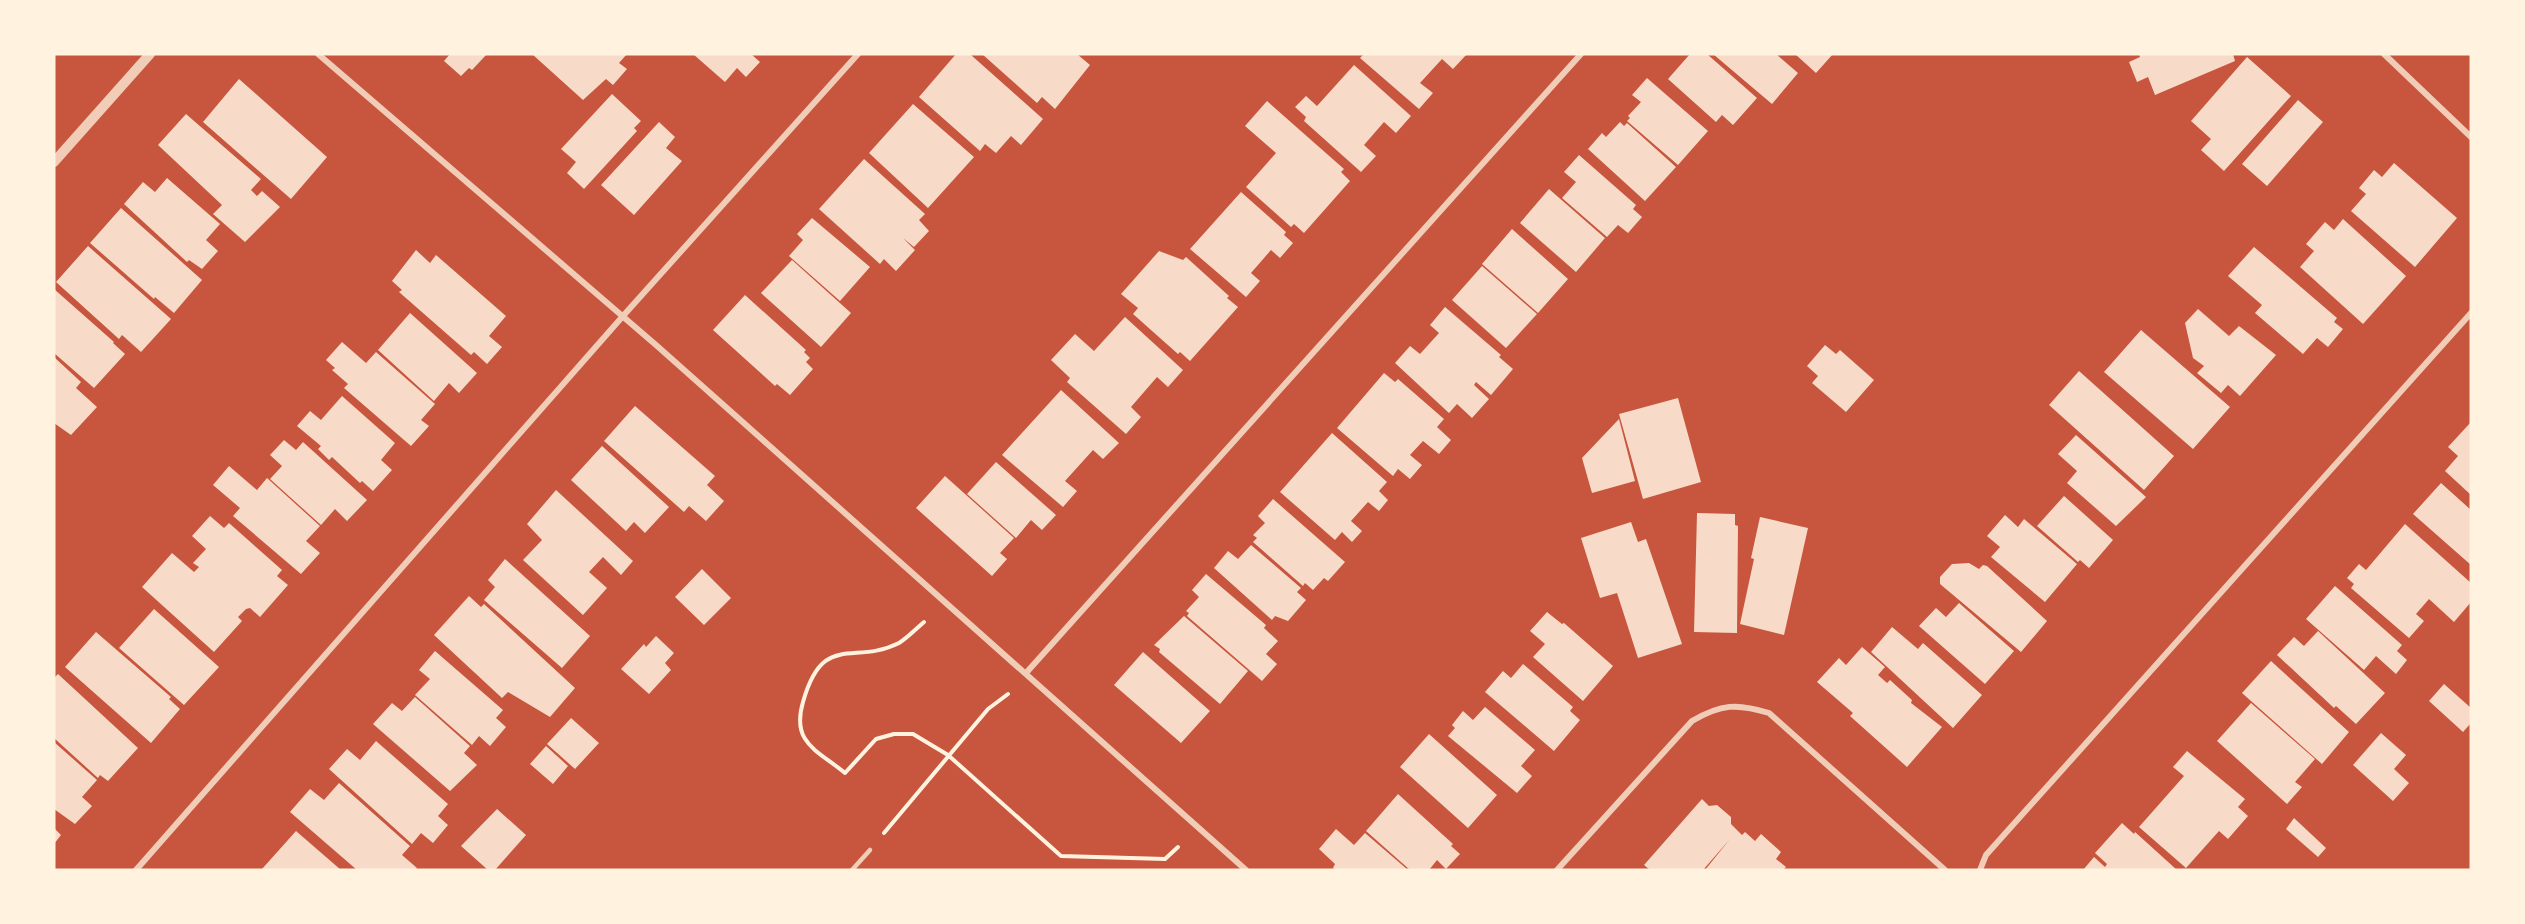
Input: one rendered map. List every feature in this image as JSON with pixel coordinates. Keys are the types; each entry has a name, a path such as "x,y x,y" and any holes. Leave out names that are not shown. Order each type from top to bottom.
{"street":[{"path":"54,162 150,54"},
{"path":"318,54 623,316 1246,870"},
{"path":"136,870 623,316 858,54"},
{"path":"1026,673 1581,54"},
{"path":"2384,54 2471,138"},
{"path":"1980,870 1986,855 2471,313"},
{"path":"1557,870 1692,721 1718,709 1747,706 1769,713 1946,870"}],"lane":[{"path":"852,870 870,850"}],"path":[{"path":"924,622 899,643 843,653 822,663 809,682 799,716 800,733 806,742 845,772 876,740 894,734 913,734 948,755 1060,856 1165,859 1178,848"},
{"path":"870,850 988,709 1008,694"}],"building":[{"path":"450,54 487,54 472,70 469,68 461,76 444,61"},
{"path":"532,54 627,54 619,63 627,69 613,85 606,79 583,100"},
{"path":"693,54 751,54 760,62 746,77 737,68 725,82"},
{"path":"956,54 971,55 1043,119 1021,145 1011,136 996,153 985,144 980,151 919,97"},
{"path":"982,54 1077,54 1090,65 1055,109 1042,97 1037,103"},
{"path":"1364,54 1467,54 1453,69 1442,59 1420,83 1433,93 1419,109 1360,58"},
{"path":"1690,54 1707,54 1757,98 1733,125 1722,115 1716,122 1668,79"},
{"path":"1713,54 1776,54 1798,73 1772,104"},
{"path":"1795,54 1833,54 1816,73"},
{"path":"2139,54 2233,54 2235,61 2155,95 2148,77 2137,82 2129,62 2140,57"},
{"path":"2247,57 2291,96 2224,171 2201,150 2211,139 2191,121"},
{"path":"1354,65 1411,116 1396,133 1384,122 1364,145 1376,156 1361,172 1304,121 1306,117 1295,107 1306,96 1317,106"},
{"path":"1647,78 1708,131 1678,165 1627,121 1630,118 1628,116 1641,102 1632,95"},
{"path":"239,79 327,157 291,199 203,122"},
{"path":"612,94 641,121 634,128 637,131 584,189 567,173 576,162 561,149"},
{"path":"2298,100 2323,122 2267,186 2242,164"},
{"path":"1267,101 1344,169 1341,172 1350,181 1304,233 1294,224 1291,227 1246,187 1276,153 1245,126"},
{"path":"913,104 974,157 928,208 869,153"},
{"path":"186,114 261,179 251,190 257,196 262,191 280,207 245,242 213,214 222,205 158,145"},
{"path":"659,122 675,137 666,148 682,161 634,215 601,185"},
{"path":"1620,122 1624,126 1627,123 1676,167 1645,201 1588,149 1602,133 1606,137"},
{"path":"1579,155 1636,205 1633,209 1642,217 1628,233 1618,225 1607,237 1562,198 1576,182 1564,172"},
{"path":"864,159 925,214 919,220 929,231 914,247 903,238 915,250 896,271 884,259 880,264 819,209"},
{"path":"2394,163 2457,218 2415,267 2351,211 2366,194 2359,188 2374,170 2382,177"},
{"path":"167,178 220,224 206,240 218,251 202,269 189,260 187,262 124,204 143,182 155,192"},
{"path":"1549,189 1605,238 1576,272 1520,223"},
{"path":"1241,192 1286,232 1284,235 1293,243 1280,258 1271,250 1251,273 1260,281 1246,297 1190,249"},
{"path":"121,208 202,280 174,313 155,297 154,299 90,243"},
{"path":"812,218 870,267 840,301 789,256 803,240 797,234"},
{"path":"2343,219 2406,276 2363,324 2300,267 2314,251 2306,244 2325,222 2334,230"},
{"path":"1512,229 1568,279 1538,313 1482,264"},
{"path":"88,246 171,319 141,352 122,335 119,339 56,282"},
{"path":"2254,247 2337,318 2334,322 2343,329 2328,347 2317,338 2303,354 2255,313 2262,305 2228,276"},
{"path":"416,250 430,263 436,255 506,316 489,336 502,347 487,364 474,352 471,355 399,292 402,290 392,281"},
{"path":"1159,251 1183,260 1186,257 1238,307 1190,361 1180,352 1178,354 1133,314 1138,308 1121,294"},
{"path":"792,260 851,313 821,347 761,293"},
{"path":"1482,266 1537,314 1506,348 1452,300"},
{"path":"54,289 125,354 94,388 54,353"},
{"path":"745,295 806,350 804,352 810,358 806,362 813,369 790,395 777,384 775,386 713,330"},
{"path":"1445,307 1501,355 1499,357 1513,369 1491,395 1476,382 1474,385 1489,399 1472,418 1457,404 1449,413 1395,363 1410,346 1420,354 1439,333 1430,325"},
{"path":"2198,309 2229,336 2239,326 2276,355 2240,396 2228,385 2221,393 2197,373 2204,366 2193,358 2185,323"},
{"path":"410,313 477,373 459,393 449,383 434,401 378,350"},
{"path":"1125,317 1183,370 1168,387 1157,377 1131,407 1141,417 1126,434 1067,382 1070,378 1051,360 1075,334 1094,351"},
{"path":"2141,330 2230,407 2193,449 2104,372"},
{"path":"342,342 366,363 376,352 435,404 421,420 429,426 411,446 344,388 348,384 332,370 335,368 326,360"},
{"path":"1825,345 1836,354 1840,350 1874,380 1846,412 1812,383 1818,376 1807,366"},
{"path":"54,357 81,382 76,388 97,407 71,435 54,423"},
{"path":"2079,371 2174,456 2144,490 2049,405"},
{"path":"1384,373 1395,382 1398,379 1444,419 1437,427 1451,440 1439,454 1423,441 1410,455 1422,465 1410,479 1398,469 1393,476 1337,428"},
{"path":"1061,390 1119,443 1103,459 1093,450 1065,481 1077,491 1063,507 1002,455"},
{"path":"342,396 395,443 381,460 392,470 373,491 362,481 360,483 332,457 329,460 318,449 321,446 297,426 310,411 321,420"},
{"path":"1678,398 1701,482 1643,499 1619,414"},
{"path":"635,406 715,476 707,485 724,501 706,521 689,506 684,512 604,441"},
{"path":"1619,419 1635,481 1592,493 1582,458"},
{"path":"2471,422 2471,495 2445,471 2458,456 2448,447"},
{"path":"1332,433 1387,482 1379,491 1388,500 1379,511 1368,502 1351,521 1362,531 1352,542 1342,532 1335,540 1280,492"},
{"path":"2076,435 2146,497 2116,526 2067,483 2077,471 2058,454"},
{"path":"284,440 296,450 303,442 367,500 347,521 335,509 321,525 270,479 282,466 270,455"},
{"path":"602,446 669,507 645,533 634,522 626,531 571,480"},
{"path":"996,462 1056,515 1042,530 1031,520 1016,538 967,494"},
{"path":"229,466 257,490 267,478 320,526 306,541 320,553 301,574 233,516 240,508 213,485"},
{"path":"945,476 1014,538 1000,553 1007,559 992,576 916,508"},
{"path":"2441,483 2471,510 2471,565 2413,514"},
{"path":"556,490 633,561 621,575 603,557 589,572 607,588 583,615 523,560 542,540 527,524"},
{"path":"2064,496 2113,540 2089,568 2080,560 2078,562 2037,526"},
{"path":"1273,499 1345,562 1328,581 1324,578 1313,590 1305,583 1303,586 1253,542 1257,538 1253,535 1265,523 1258,516"},
{"path":"1697,513 1735,514 1735,525 1738,526 1737,633 1694,632"},
{"path":"2005,515 2018,527 2024,519 2077,564 2045,602 1991,557 2000,547 1987,536"},
{"path":"210,516 224,528 229,523 282,570 277,576 288,585 260,617 250,608 246,609 238,617 242,621 214,652 142,587 172,553 194,572 199,567 193,563 206,549 192,536"},
{"path":"1760,517 1808,528 1784,635 1740,624 1754,559 1751,558"},
{"path":"1631,522 1638,542 1646,539 1682,644 1638,658 1617,593 1600,598 1581,538"},
{"path":"2405,524 2471,583 2471,602 2454,622 2429,599 2416,614 2424,621 2409,638 2351,588 2354,584 2347,578 2359,564 2366,570"},
{"path":"1251,545 1301,588 1297,592 1306,600 1288,621 1275,616 1272,620 1214,568 1228,551 1238,559"},
{"path":"505,559 590,636 562,668 484,600 495,587 488,580"},
{"path":"1969,563 1979,569 1983,565 1987,566 2047,621 2021,652 1940,584 1940,577 1952,564"},
{"path":"702,569 731,598 704,625 675,597"},
{"path":"1206,574 1266,625 1264,628 1278,641 1266,654 1277,664 1262,681 1187,616 1189,613 1186,611 1199,597 1192,590"},
{"path":"2335,586 2402,645 2397,651 2407,660 2396,674 2376,656 2364,670 2306,619"},
{"path":"469,596 481,607 484,604 575,688 550,717 508,692 502,698 434,635"},
{"path":"1959,603 2014,651 1985,684 1919,626 1936,608 1946,617"},
{"path":"154,609 219,667 184,705 119,648"},
{"path":"1547,612 1562,624 1564,623 1613,666 1583,701 1533,657 1545,644 1530,631"},
{"path":"1184,616 1248,671 1220,704 1159,652 1160,649 1154,645"},
{"path":"1892,627 1918,649 1923,643 1982,695 1953,728 1871,652"},
{"path":"2318,631 2385,693 2356,724 2336,706 2334,708 2277,655 2294,637 2304,646"},
{"path":"96,632 171,697 169,699 180,709 151,743 65,667"},
{"path":"656,636 674,653 665,663 671,670 649,694 621,669 644,644 646,647"},
{"path":"1862,647 1885,667 1878,675 1887,683 1890,680 1912,700 1911,703 1942,727 1907,767 1850,716 1853,713 1817,682 1839,658 1846,665"},
{"path":"435,651 503,710 496,718 506,727 490,746 479,736 472,745 415,695 430,679 419,670"},
{"path":"1143,652 1210,711 1181,743 1114,685"},
{"path":"2271,661 2349,732 2322,764 2242,693"},
{"path":"1523,664 1573,707 1570,711 1580,720 1554,751 1485,692 1503,671 1511,678"},
{"path":"58,674 138,748 108,781 100,775 98,778 54,738 54,678"},
{"path":"2444,684 2471,708 2471,723 2463,732 2429,701"},
{"path":"415,697 470,746 464,753 477,765 450,791 373,724 392,703 402,711"},
{"path":"2251,703 2315,759 2295,782 2302,787 2287,804 2217,741"},
{"path":"1485,707 1535,750 1521,766 1532,776 1517,793 1448,736 1455,728 1452,725 1463,711 1473,720"},
{"path":"571,718 599,743 575,769 547,744"},
{"path":"2381,733 2406,755 2394,769 2409,783 2393,801 2353,765"},
{"path":"1429,734 1497,795 1468,828 1400,767"},
{"path":"376,741 448,804 438,816 448,825 433,843 421,833 412,844 329,769 347,749 360,760"},
{"path":"54,742 97,780 82,797 92,806 75,824 54,809"},
{"path":"546,746 568,766 553,784 530,764"},
{"path":"2187,751 2245,799 2238,807 2248,816 2228,839 2219,831 2186,868 2139,827 2184,776 2173,767"},
{"path":"339,783 410,846 402,855 417,868 415,870 357,870 290,812 310,789 324,800"},
{"path":"1398,794 1453,844 1451,846 1460,854 1446,869 1437,860 1429,870 1410,870 1366,831"},
{"path":"1702,799 1709,806 1717,805 1731,817 1731,824 1742,835 1745,832 1755,841 1761,834 1781,852 1776,859 1786,867 1783,870 1705,870 1730,839 1703,870 1650,870 1644,865"},
{"path":"497,809 526,835 495,870 488,870 461,846"},
{"path":"2294,818 2326,848 2318,857 2286,829"},
{"path":"2122,823 2177,870 2083,870 2094,857 2105,867 2107,864 2095,853"},
{"path":"54,828 61,835 54,844"},
{"path":"1336,829 1354,845 1365,833 1408,870 1335,870 1333,868 1335,864 1319,849"},
{"path":"296,831 341,870 262,869"}]}
